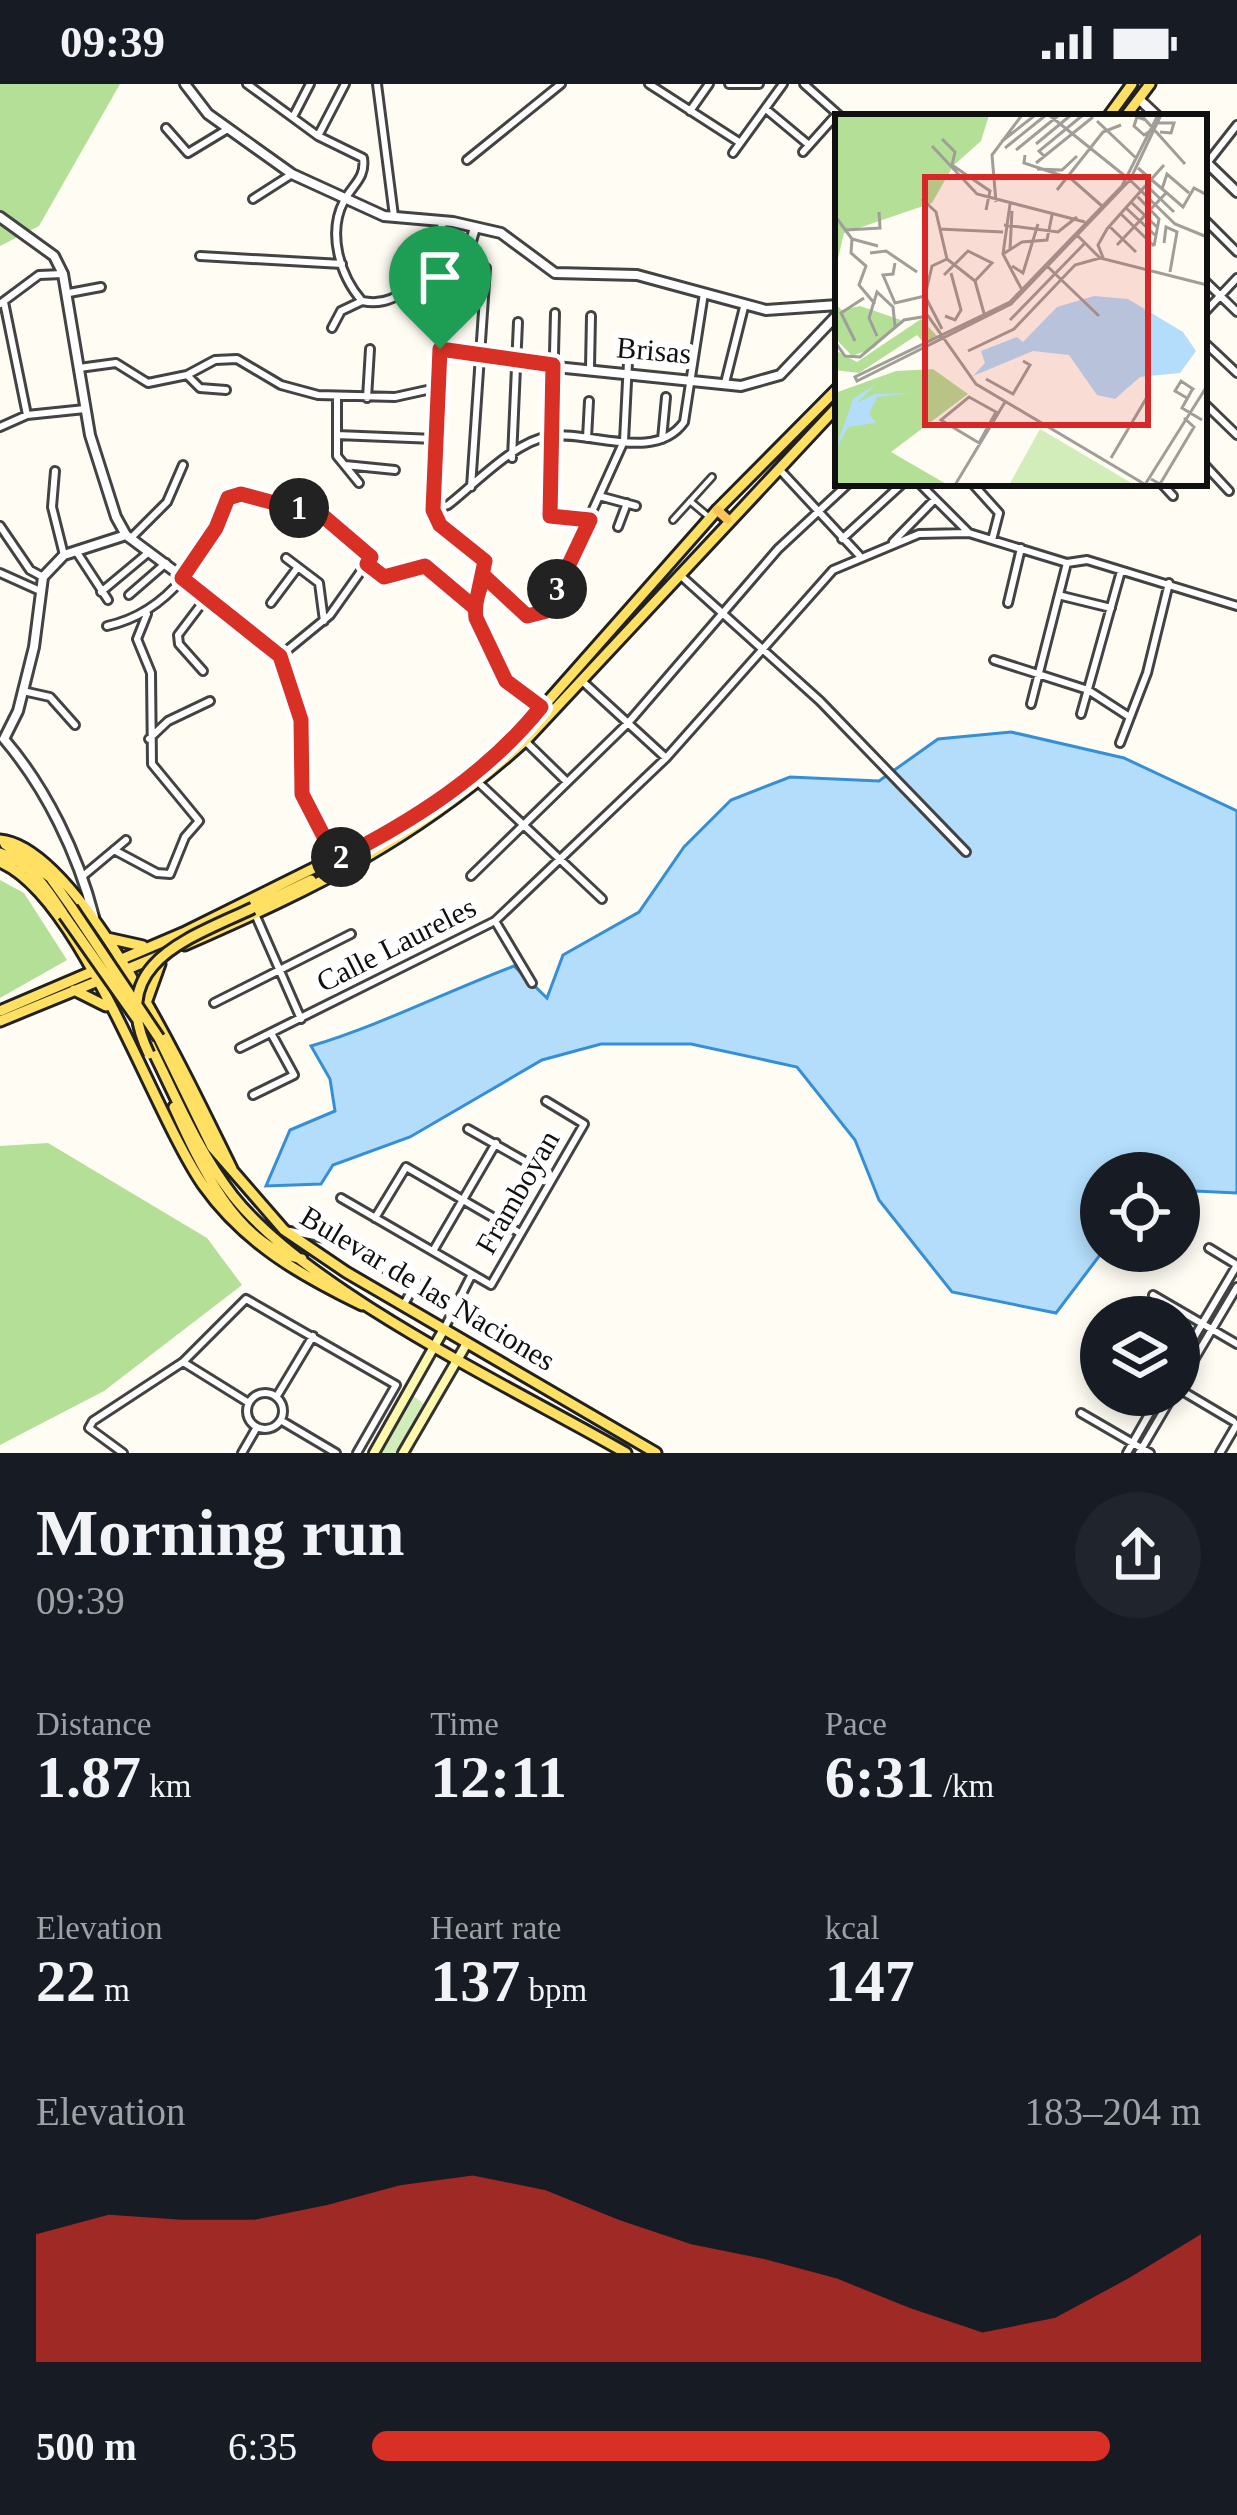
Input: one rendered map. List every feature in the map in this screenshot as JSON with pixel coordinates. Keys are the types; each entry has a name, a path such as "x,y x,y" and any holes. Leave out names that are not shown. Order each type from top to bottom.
{"highway":[{"path":"713,514 727,519"}],"main road":[{"path":"1128,114 1150,84"},
{"path":"1110,114 1126,86"},
{"path":"304,1260 287,1257 252,1229 205,1171 149,1054 135,1013 149,965 175,945 369,859 479,783 526,741 835,398"},
{"path":"0,1021 122,964 174,950 357,859 475,774 713,514 835,398"},
{"path":"122,964 148,946 382,837"},
{"path":"0,841 18,842 45,857 66,878 146,1003 240,1184"},
{"name":"Bulevar de las Naciones","path":"0,841 20,850 47,880 146,1013 212,1147 284,1230 346,1272 656,1453"},
{"name":"Bulevar de las Naciones","path":"0,853 16,858 47,880 138,1020 202,1151 236,1199 266,1230 405,1327 626,1453"},
{"path":"0,862 29,880 75,947 113,1011 181,1149 231,1219 300,1274 405,1327"},
{"path":"99,930 148,946"},
{"path":"0,1010 70,987 78,970 75,947"},
{"path":"146,1003 152,975 174,950"},
{"path":"70,987 113,1011"},
{"path":"374,1453 444,1329"},
{"path":"404,1453 467,1343"}],"street":[{"path":"184,84 226,130 292,174 395,219 501,233 555,273 637,274 744,307 835,309"},
{"path":"247,84 318,136 363,158 362,173 344,200 336,226 342,264 362,302"},
{"path":"293,117 310,84"},
{"path":"318,136 345,84"},
{"path":"377,84 395,219"},
{"path":"467,160 561,84"},
{"path":"649,84 739,142"},
{"path":"690,111 709,84"},
{"path":"729,84 759,84"},
{"path":"733,153 783,84"},
{"path":"804,84 838,114"},
{"path":"1140,100 1155,114"},
{"path":"767,110 806,148 835,119"},
{"path":"166,128 188,153 226,130"},
{"path":"1207,162 1236,129"},
{"path":"1207,166 1237,193"},
{"path":"253,199 292,174"},
{"path":"0,217 54,256 63,274 85,409 104,488 128,536 255,631 280,656 301,720 302,794 336,860"},
{"path":"332,328 340,310 362,302 386,304 405,292 444,222"},
{"path":"1207,222 1237,252"},
{"path":"474,231 440,349 433,510 440,525 480,553 484,576 475,608"},
{"path":"200,256 342,264"},
{"path":"471,487 486,268"},
{"path":"28,415 2,303 39,275 63,274"},
{"path":"1207,310 1237,278"},
{"path":"1207,283 1237,312"},
{"path":"69,293 101,287"},
{"path":"433,510 537,439 662,439 683,422 704,293"},
{"path":"725,382 744,307"},
{"name":"Brisas","path":"440,349 517,363 741,386 779,375 835,312"},
{"path":"555,313 550,516 590,520"},
{"path":"590,368 591,316"},
{"path":"512,458 518,322"},
{"path":"484,576 527,616 539,617 547,611 624,441 629,342"},
{"path":"1207,345 1237,373"},
{"path":"367,398 370,349"},
{"path":"78,368 116,363 148,383 187,375 203,363 237,358 281,385 337,396 367,398 436,388"},
{"path":"187,375 200,388 226,390"},
{"path":"337,396 341,465 359,484"},
{"path":"662,439 666,397"},
{"path":"586,438 589,401"},
{"path":"1207,406 1237,435"},
{"path":"0,427 28,415 85,409"},
{"path":"337,435 435,439"},
{"path":"99,930 83,876 38,783 2,741 22,691 39,624 38,590 43,577 64,555 128,536 167,502 183,465"},
{"path":"341,465 395,470"},
{"path":"777,466 859,555"},
{"path":"1207,467 1229,490"},
{"path":"55,471 52,507 64,555"},
{"path":"673,520 712,477"},
{"path":"471,876 628,723 722,612 846,486"},
{"path":"842,539 900,486"},
{"path":"922,486 969,532 1067,563 1087,560 1237,606"},
{"path":"975,486 999,514 992,540"},
{"path":"1164,486 1173,496"},
{"path":"114,850 157,873 170,874 184,837 199,821 152,764 152,673 137,639 147,614 182,578 232,493 323,516 391,578 418,564 425,566 475,608 500,672 541,707"},
{"path":"599,496 632,504 618,527"},
{"path":"890,544 934,499"},
{"path":"690,501 713,514"},
{"path":"0,526 31,570 43,577"},
{"name":"Calle Laureles","path":"240,1048 495,921 666,758 760,646 833,570 890,544 943,530 969,532"},
{"path":"1008,603 1021,548"},
{"path":"76,551 108,600"},
{"path":"101,592 151,551"},
{"path":"286,558 319,584 324,620"},
{"path":"280,656 324,620 369,560"},
{"path":"129,595 166,562"},
{"path":"1030,704 1067,563"},
{"path":"271,603 298,567"},
{"path":"1081,714 1121,571"},
{"path":"677,572 760,646 966,852"},
{"path":"0,573 38,590"},
{"path":"1120,743 1151,659 1169,584"},
{"path":"1062,596 1112,608"},
{"path":"203,670 178,644 178,634 206,598"},
{"path":"107,626 147,614"},
{"path":"994,660 1088,690 1128,716"},
{"path":"581,680 666,758"},
{"path":"22,691 50,697 75,725"},
{"path":"149,739 168,721 210,701"},
{"path":"526,741 567,782"},
{"path":"479,783 602,898"},
{"path":"83,876 127,840"},
{"path":"254,911 276,971 301,1019"},
{"path":"495,921 532,983"},
{"path":"214,1003 351,934"},
{"path":"253,1095 294,1075 272,1033"},
{"name":"Framboyan","path":"472,1274 490,1285 584,1124 546,1101"},
{"path":"468,1129 553,1177"},
{"path":"433,1251 496,1143"},
{"path":"375,1218 406,1167 520,1233"},
{"path":"341,1198 472,1274 444,1329"},
{"path":"284,1230 330,1239 455,1306"},
{"path":"1200,1329 1237,1265 1209,1249"},
{"path":"346,1272 357,1253"},
{"path":"403,1306 416,1283"},
{"path":"1200,1350 1237,1287"},
{"path":"1153,1295 1237,1344"},
{"path":"123,1453 89,1428 183,1361 246,1299 396,1385 357,1453"},
{"path":"277,1396 313,1336"},
{"path":"183,1361 249,1403"},
{"path":"257,1427 248,1417 249,1403 261,1393 277,1396"},
{"path":"257,1427 274,1426 281,1420 284,1410 277,1396"},
{"path":"1200,1403 1235,1423 1220,1453"},
{"path":"1086,1416 1144,1451 1163,1416"},
{"path":"1127,1453 1148,1416"},
{"path":"281,1420 336,1453"},
{"path":"242,1453 257,1427"}],"green space":[{"path":"0,84 120,84 39,226 0,246"},
{"path":"0,880 24,893 67,960 0,998"},
{"path":"48,1143 207,1238 242,1285 104,1391 0,1445 0,1146"},
{"path":"411,1394 424,1404 396,1453 380,1453"}],"water":[{"path":"1011,732 1124,758 1237,811 1237,1193 1200,1191 1200,1152 1080,1152 1080,1272 1087,1272 1056,1313 952,1292 879,1200 855,1140 797,1067 691,1044 601,1044 542,1060 410,1137 333,1165 321,1184 266,1186 290,1130 335,1111 330,1079 311,1046 514,966 547,998 563,955 639,912 684,847 731,800 790,777 879,781 938,739"}],"route":[{"path":"440,349 433,510 440,525 485,561 484,576 476,596 475,608 425,566 418,564 398,577 384,577 367,564 371,557 323,516 232,493 202,552 182,578 255,631 280,656 301,720 302,794 336,860 413,819 475,774 541,707 514,689 500,672 476,618 476,596 482,585 484,576 527,616 539,617 547,611 590,520 550,516 553,365 440,349"}]}
